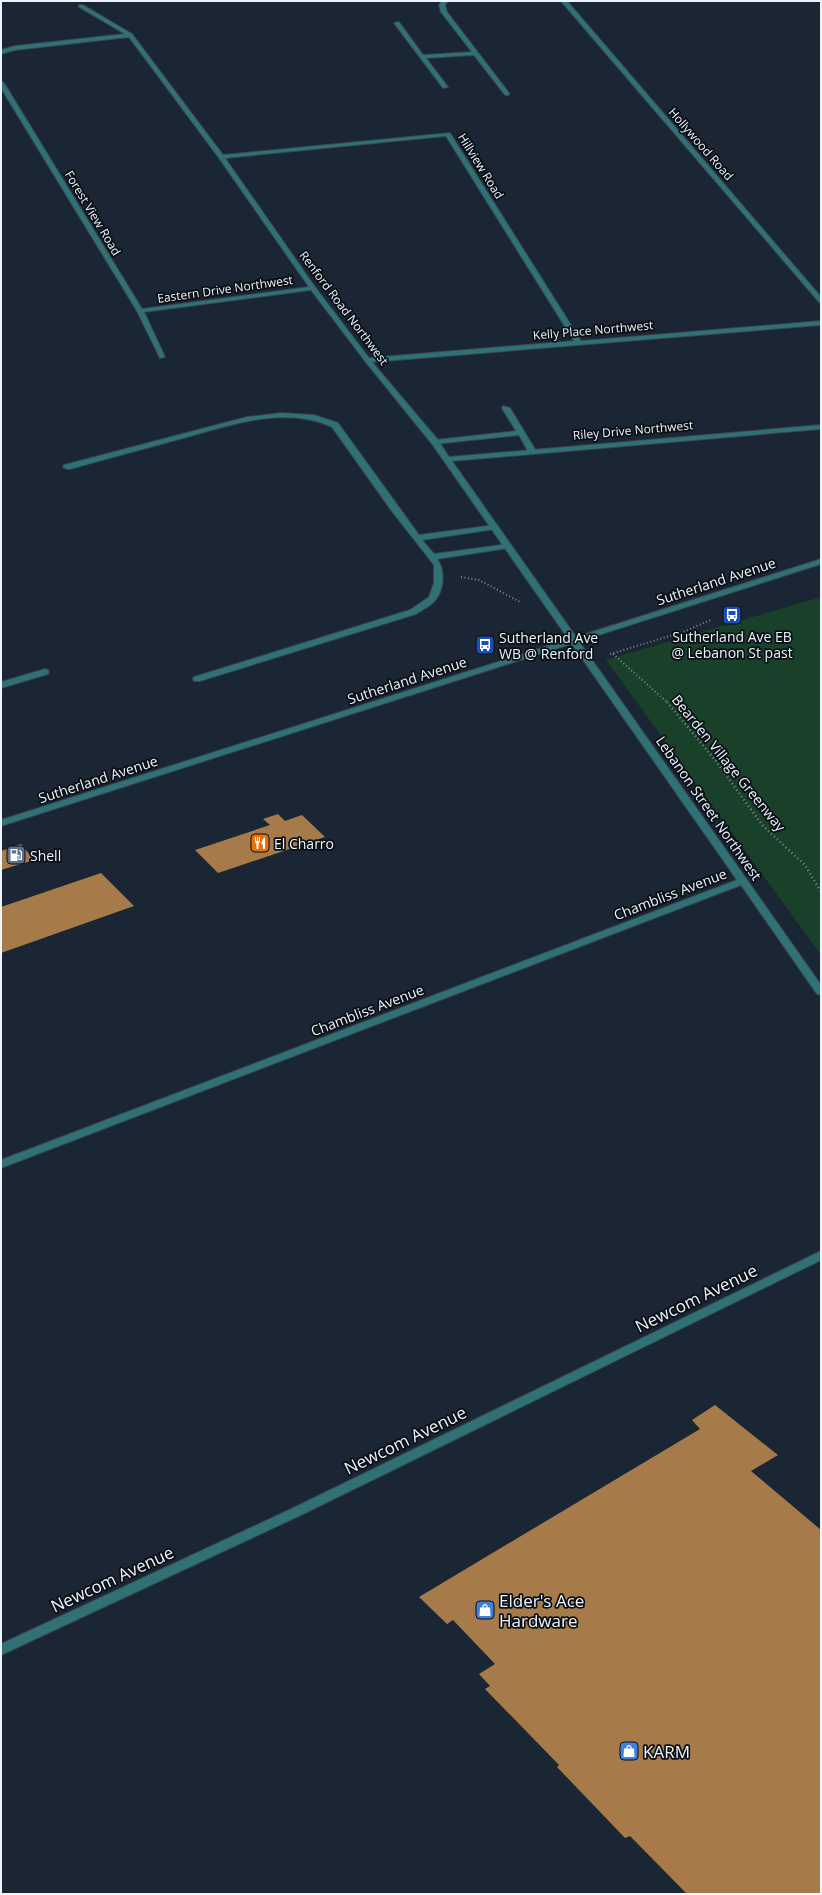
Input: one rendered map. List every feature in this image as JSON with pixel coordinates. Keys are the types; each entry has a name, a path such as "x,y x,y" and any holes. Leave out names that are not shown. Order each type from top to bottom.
{"street":[{"path":"445,1 442,5 444,12 507,94"},
{"name":"Hollywood Road","path":"564,1 821,301"},
{"name":"Renford Road Northwest","path":"81,6 130,35 221,157 313,288 367,360 435,442 574,640"},
{"path":"397,23 445,87"},
{"path":"1,52 15,48 130,35"},
{"path":"422,57 475,53"},
{"name":"Forest View Road","path":"1,83 140,311 162,357"},
{"name":"Hillview Road","path":"221,157 448,134 578,342"},
{"name":"Eastern Drive Northwest","path":"140,311 313,288"},
{"name":"Kelly Place Northwest","path":"367,360 821,323"},
{"path":"506,408 532,451"},
{"path":"67,467 247,419 277,414 306,415 326,420 335,425 438,565 438,583 433,598 413,612 197,679"},
{"name":"Riley Drive Northwest","path":"447,459 821,427"},
{"path":"435,442 520,433"},
{"path":"417,538 495,527"},
{"path":"432,557 508,546"},
{"name":"Sutherland Avenue","path":"1,823 821,561"},
{"name":"Lebanon Street Northwest","path":"574,640 821,992"},
{"path":"1,685 45,672"},
{"name":"Chambliss Avenue","path":"1,1164 743,881"},
{"name":"Newcom Avenue","path":"1,1650 294,1513 821,1255"}],"path":[{"path":"438,576 461,577 479,580 524,605"},
{"name":"Bearden Village Greenway","path":"613,654 668,703 715,760 763,826 805,865 821,892"}],"green space":[{"path":"821,597 821,955 606,660"}],"building":[{"name":"El Charro","path":"278,814 285,821 302,815 325,837 218,873 195,850 270,825 263,819"},
{"name":"Shell","path":"21,844 34,860 1,870 1,851"},
{"path":"101,873 134,906 1,953 1,907"},
{"path":"715,1405 778,1455 751,1471 821,1530 821,1894 687,1894 630,1836 625,1838 557,1767 559,1765 485,1689 490,1686 479,1674 495,1664 453,1620 447,1624 419,1597 700,1429 692,1420"}],"place":[{"name":"Sutherland Ave EB @ Lebanon St past","path":"732,615"},
{"name":"Sutherland Ave WB @ Renford","path":"485,645"},
{"name":"El Charro","path":"260,843"},
{"name":"Shell","path":"16,855"},
{"name":"Elder's Ace Hardware","path":"485,1610"},
{"name":"KARM","path":"629,1751"}]}
